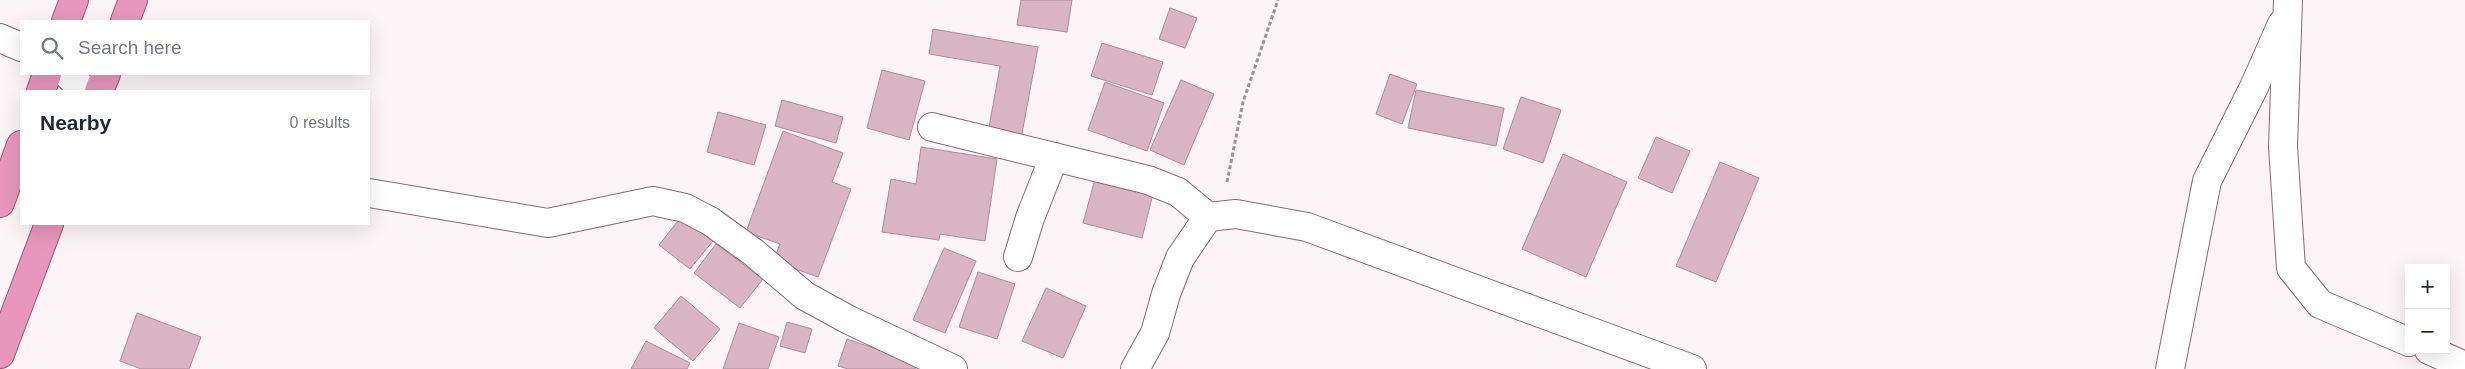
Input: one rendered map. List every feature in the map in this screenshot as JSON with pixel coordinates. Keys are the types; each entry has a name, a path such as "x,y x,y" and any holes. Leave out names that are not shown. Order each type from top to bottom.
{"highway":[{"path":"66,20 74,0"},
{"path":"125,20 133,0"},
{"path":"40,90 47,75"},
{"path":"99,90 106,75"},
{"path":"0,203 20,148"},
{"path":"0,354 49,225"}],"street":[{"path":"2288,5 2283,147 2291,268 2320,304 2405,340"},
{"path":"2170,369 2207,182 2254,87 2288,5"},
{"path":"0,38 20,47"},
{"path":"68,75 83,90"},
{"path":"932,127 1148,180 1178,192 1208,217 1236,214 1307,227 1692,369"},
{"path":"1018,257 1030,218 1054,157"},
{"path":"370,193 548,223 653,201 686,208 710,221 753,252 805,296 848,320 953,369"},
{"path":"1135,369 1154,333 1180,258 1208,217"},
{"path":"2438,354 2465,366"}],"path":[{"path":"1236,214 1227,184 1228,175 1243,102 1278,0"}],"building":[{"path":"1021,0 1072,0 1067,32 1017,25"},
{"path":"1170,8 1197,18 1185,48 1159,39"},
{"path":"933,29 1038,47 1021,139 988,133 1000,66 929,54"},
{"path":"1102,43 1163,62 1152,95 1091,76"},
{"path":"882,70 925,81 909,140 867,128"},
{"path":"1390,74 1417,84 1402,124 1376,114"},
{"path":"1181,80 1214,94 1184,165 1150,150"},
{"path":"1105,82 1164,103 1147,151 1088,130"},
{"path":"1416,90 1504,108 1496,146 1408,128"},
{"path":"1521,97 1561,110 1543,163 1503,149"},
{"path":"782,100 843,117 836,143 775,126"},
{"path":"718,112 766,125 754,165 707,152"},
{"path":"783,131 843,153 832,182 851,189 818,277 773,261 780,244 746,232"},
{"path":"1656,137 1690,151 1672,193 1638,178"},
{"path":"921,147 997,159 985,241 940,234 939,240 882,232 891,179 916,184"},
{"path":"1563,154 1627,182 1586,277 1522,249"},
{"path":"1720,162 1759,178 1716,282 1676,266"},
{"path":"1095,179 1153,194 1142,238 1083,223"},
{"path":"681,217 713,241 690,269 659,245"},
{"path":"716,244 763,279 740,308 694,273"},
{"path":"944,248 976,261 945,333 913,320"},
{"path":"978,272 1015,284 997,339 959,327"},
{"path":"1046,288 1086,306 1063,358 1022,341"},
{"path":"681,296 720,329 693,361 654,328"},
{"path":"137,313 201,337 189,369 141,369 120,361"},
{"path":"787,322 812,329 805,353 780,346"},
{"path":"739,323 779,337 768,369 723,369"},
{"path":"847,339 917,363 915,369 848,369 838,366"},
{"path":"646,341 690,363 687,369 631,369"}]}
